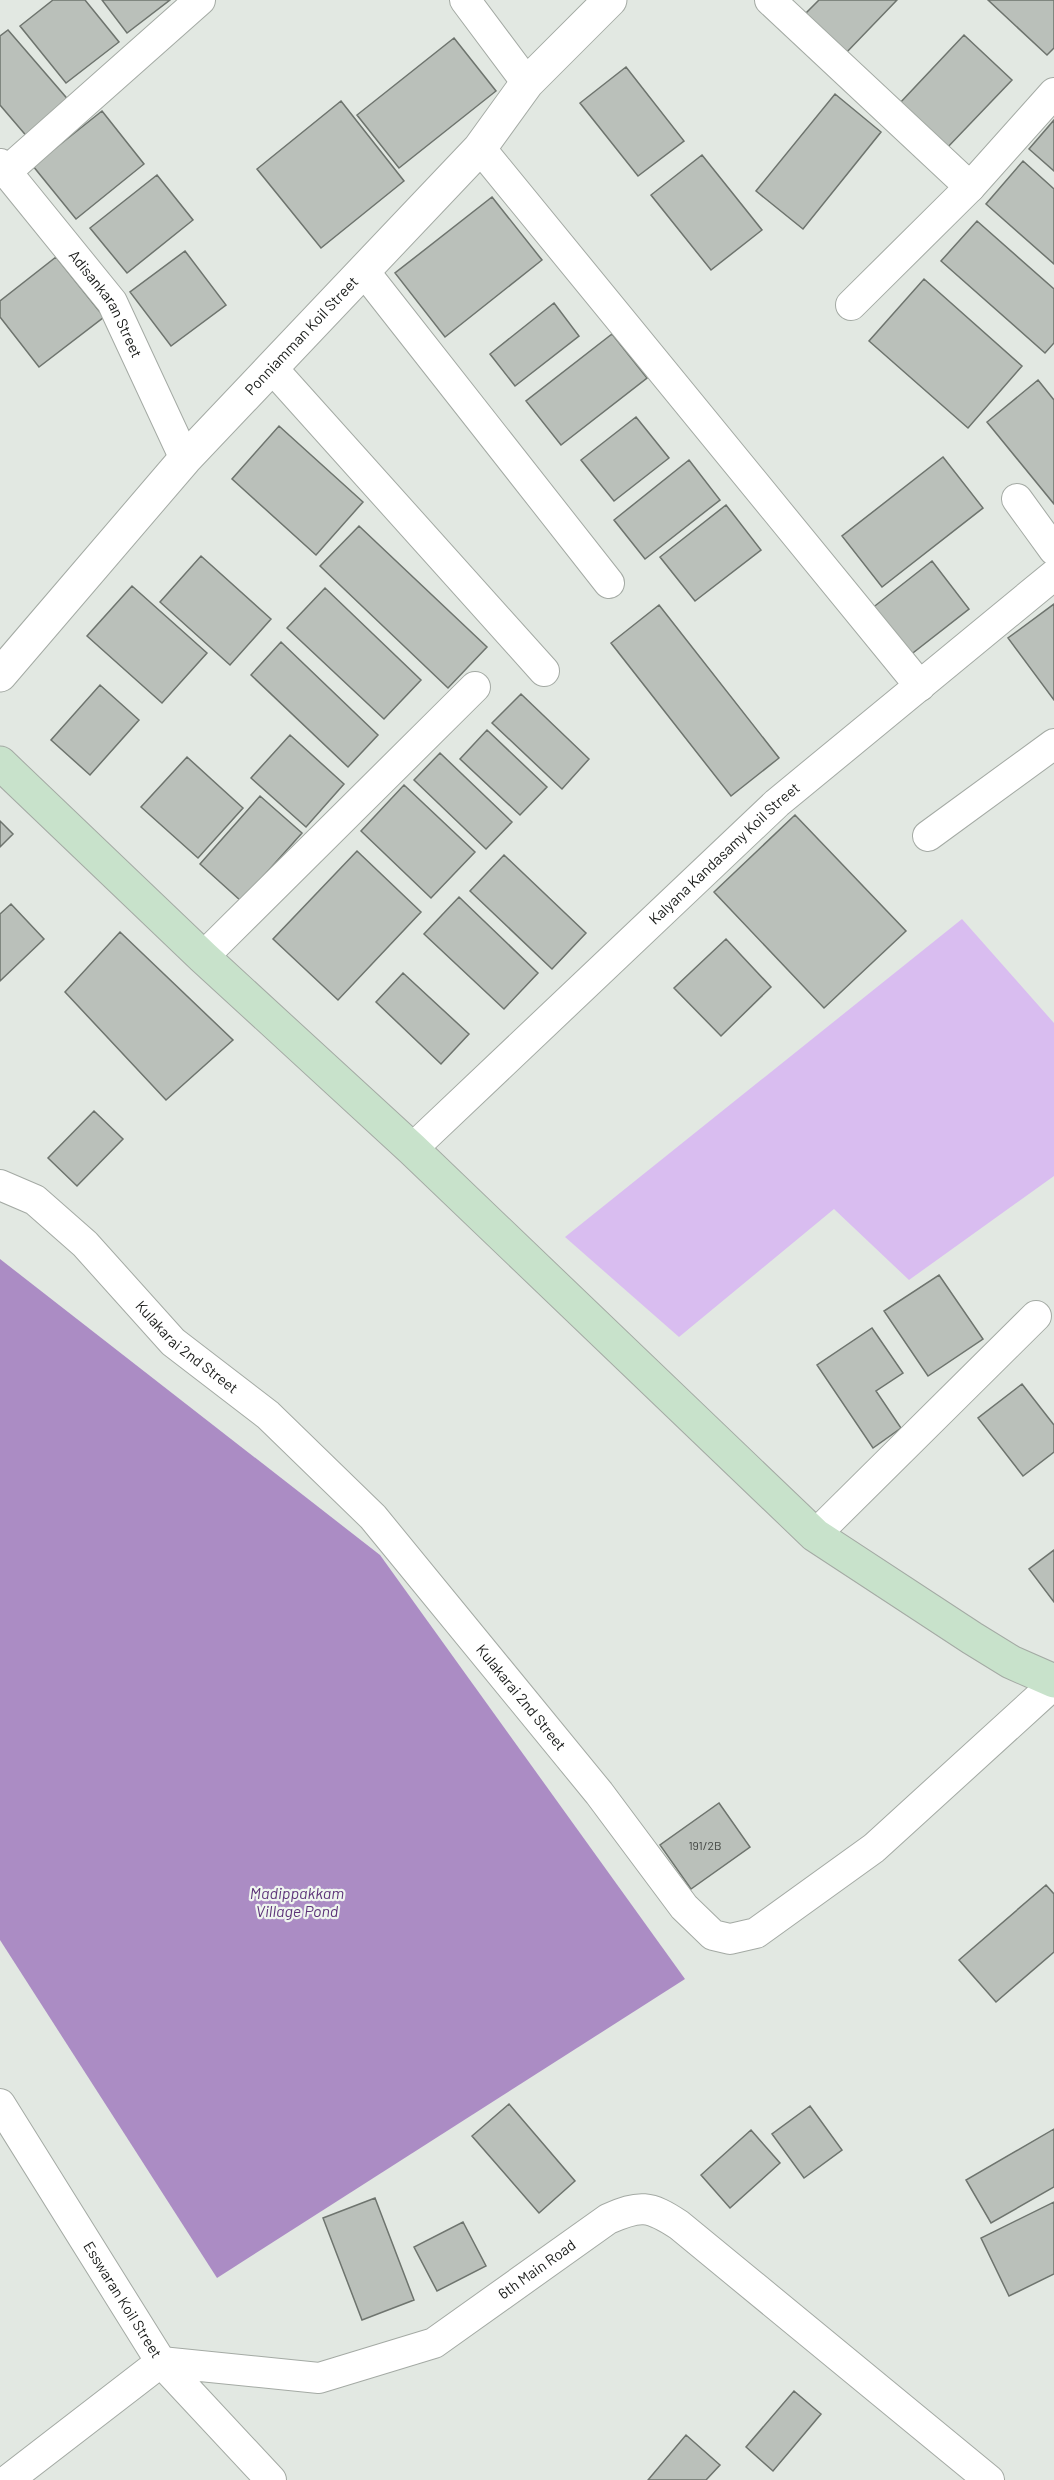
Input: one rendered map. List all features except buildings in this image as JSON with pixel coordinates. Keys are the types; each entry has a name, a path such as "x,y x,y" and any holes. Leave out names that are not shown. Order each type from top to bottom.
{"main road":[{"path":"0,763 203,957 412,1149 815,1535 972,1638 1011,1662 1054,1683"}],"street":[{"path":"3,168 200,0"},
{"path":"465,0 527,83"},
{"name":"Ponniamman Koil Street","path":"0,675 185,459 480,148 527,83 610,0"},
{"path":"770,0 970,187"},
{"path":"851,305 970,187 1054,93"},
{"path":"480,148 920,686"},
{"name":"Adisankaran Street","path":"3,168 112,302 185,459"},
{"path":"363,270 609,583"},
{"path":"272,368 544,671"},
{"path":"1017,500 1054,550"},
{"name":"Kalyana Kandasamy Koil Street","path":"412,1149 777,803 1054,575"},
{"path":"203,957 475,687"},
{"path":"928,836 1054,744"},
{"name":"Kulakarai 2nd Street","path":"0,1185 35,1200 85,1244 173,1342 268,1415 374,1516 599,1793 684,1907 713,1935 730,1939 756,1933 874,1848 1054,1683"},
{"path":"815,1535 1036,1316"},
{"name":"Esswaran Koil Street","path":"0,2104 161,2362 8,2480"},
{"name":"6th Main Road","path":"161,2362 319,2378 434,2343 608,2219 628,2210 645,2208 659,2211 679,2225 989,2480"},
{"path":"161,2362 271,2480"}],"shaded area":[{"path":"962,919 1054,1023 1054,1176 909,1280 834,1209 679,1337 565,1237"}],"water":[{"name":"Madippakkam Village Pond","path":"0,1259 380,1555 685,1979 217,2278 0,1940"}]}
